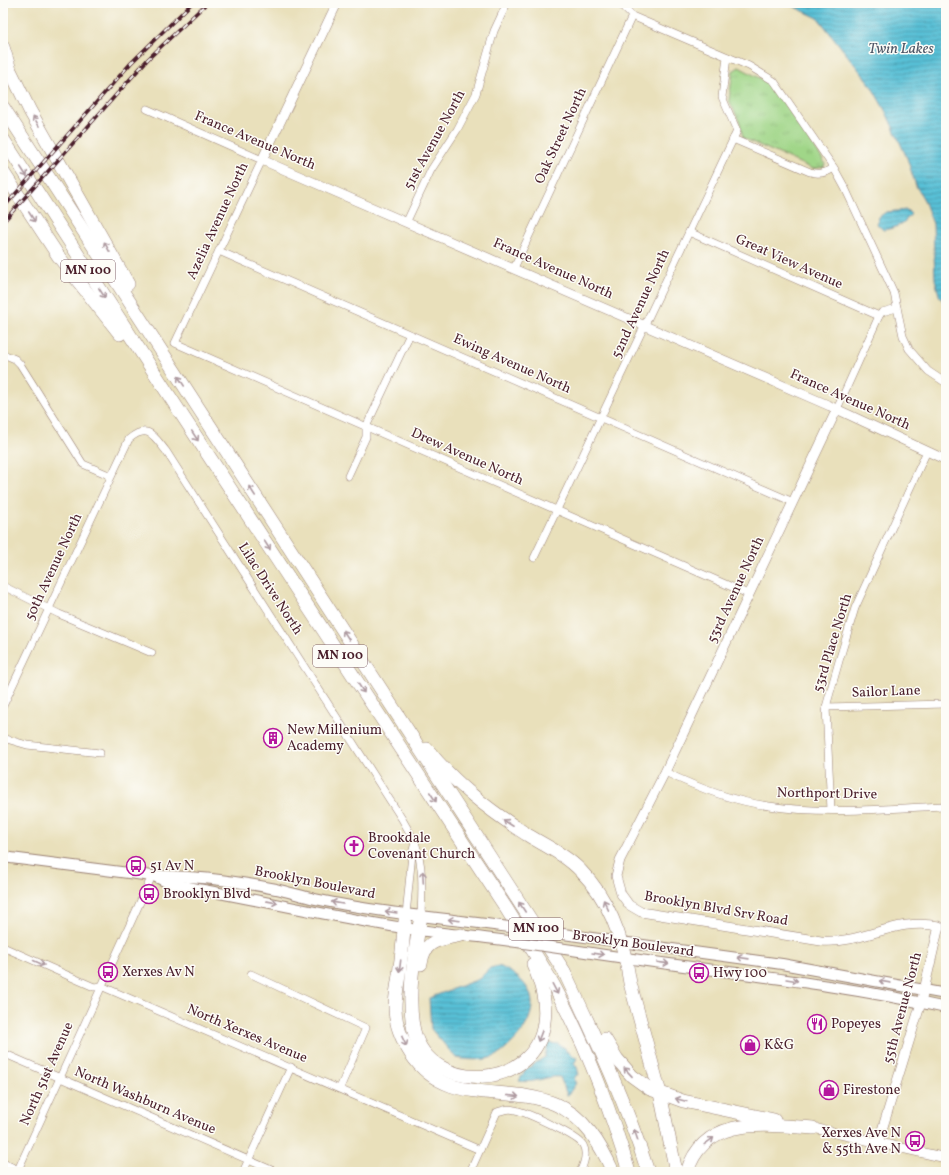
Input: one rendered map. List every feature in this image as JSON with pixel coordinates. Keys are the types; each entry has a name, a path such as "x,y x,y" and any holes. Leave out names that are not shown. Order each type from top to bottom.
{"highway":[{"path":"3,47 10,70 30,111 133,294 141,320"},
{"name":"MN 100","path":"3,107 564,971 606,1060 626,1108 648,1172"},
{"name":"MN 100","path":"3,139 174,404 506,908 553,985 584,1048 611,1116 629,1172"},
{"path":"3,172 59,257 174,404"},
{"path":"390,703 440,765 476,799 496,814 565,858 582,871 604,900 620,941 660,1093 676,1172"},
{"path":"421,916 412,988 412,1019 418,1040 426,1054 448,1069 462,1075 479,1077 501,1074 518,1065 530,1054 537,1044 544,1023 543,995 533,963 506,908"},
{"path":"406,915 395,1009 403,1041 417,1062 430,1074 460,1089 537,1099 564,1108 576,1117 589,1132 613,1172"},
{"path":"412,1019 424,949 436,941 461,935"},
{"path":"564,971 617,1059 641,1084 660,1093 683,1101 774,1120"},
{"path":"687,1172 693,1159 703,1145 724,1131 749,1125 812,1128"}],"main road":[{"name":"Brooklyn Boulevard","path":"3,857 152,876 175,875 236,882 277,889 314,899 406,915 620,941 782,964 946,994"},
{"name":"Brooklyn Boulevard","path":"152,876 171,884 404,928 770,976 946,1008"}],"street":[{"name":"Azelia Avenue North","path":"175,343 337,3"},
{"name":"51st Avenue North","path":"407,221 431,170 457,130 476,94 494,31 507,3"},
{"path":"619,3 632,16 749,66 774,81 834,168 845,188 894,294 903,336 909,349 928,371 946,383"},
{"name":"Oak Street North","path":"514,268 632,16"},
{"name":"52nd Avenue North","path":"534,558 737,131 722,97 727,57"},
{"name":"France Avenue North","path":"147,109 646,325 837,409 946,460"},
{"path":"733,139 810,172 818,174 834,168"},
{"name":"Great View Avenue","path":"689,232 879,316"},
{"name":"Ewing Avenue North","path":"220,251 793,502"},
{"path":"879,316 882,312 897,308"},
{"name":"53rd Avenue North","path":"621,894 616,876 620,860 665,772 748,594 837,409 879,316"},
{"path":"348,476 366,437 366,427 410,334"},
{"name":"Drew Avenue North","path":"175,343 748,594"},
{"path":"3,354 15,359 20,364 83,464 111,476"},
{"name":"Lilac Drive North","path":"129,439 136,433 144,431 152,433 166,451 398,813 415,842 420,857 423,881 421,916"},
{"name":"50th Avenue North","path":"3,706 129,439"},
{"name":"53rd Place North","path":"831,810 826,707 846,634 855,608 927,451"},
{"path":"3,586 49,607 59,614 152,653"},
{"name":"Sailor Lane","path":"826,707 946,704"},
{"path":"3,738 27,744 100,753"},
{"name":"Northport Drive","path":"665,772 708,791 738,800 784,808 831,810 946,806"},
{"path":"406,915 412,854 415,842"},
{"path":"101,986 152,876"},
{"name":"Brooklyn Blvd Srv Road","path":"621,894 629,905 641,912 813,940 844,941 893,926 910,924 925,923 943,927"},
{"name":"55th Avenue North","path":"878,1143 943,927"},
{"name":"North Xerxes Avenue","path":"3,947 94,987 101,986 340,1088 480,1150"},
{"path":"251,974 366,1028 340,1088"},
{"name":"North 51st Avenue","path":"19,1171 101,986"},
{"name":"North Washburn Avenue","path":"3,1053 276,1172"},
{"path":"243,1172 291,1067"},
{"path":"470,1172 497,1112 506,1109 517,1110 571,1134 583,1145 585,1157 580,1172"},
{"path":"774,1120 946,1158"},
{"path":"3,1163 19,1171"}],"green space":[{"path":"739,67 765,81 776,91 825,163 824,167 813,169 743,138 740,123 729,100 733,71"}],"water":[{"name":"Twin Lakes","path":"786,3 946,3 946,306 939,295 935,279 933,224 924,200 916,186 907,158 886,112 870,84 818,18"},
{"path":"907,210 911,214 899,225 883,230 877,224 879,217 886,212"},
{"path":"499,966 512,973 528,989 532,1008 524,1029 505,1050 496,1056 479,1060 456,1058 431,1029 429,998 479,979 490,968"},
{"path":"548,1043 558,1044 577,1058 574,1064 577,1067 579,1075 576,1075 574,1080 576,1083 568,1095 560,1077 550,1077 525,1082 519,1081 525,1070 545,1057"}],"railway":[{"path":"3,208 131,63 192,3"},
{"path":"3,222 148,59 207,3"}],"place":[{"name":"New Millenium Academy","path":"273,738"},
{"name":"Brookdale Covenant Church","path":"354,846"},
{"name":"51 Av N","path":"136,866"},
{"name":"Brooklyn Blvd","path":"149,894"},
{"name":"Xerxes Av N","path":"108,972"},
{"name":"Hwy 100","path":"699,973"},
{"name":"Popeyes","path":"817,1024"},
{"name":"K&G","path":"750,1045"},
{"name":"Firestone","path":"829,1090"},
{"name":"Xerxes Ave N & 55th Ave N","path":"915,1141"}]}
